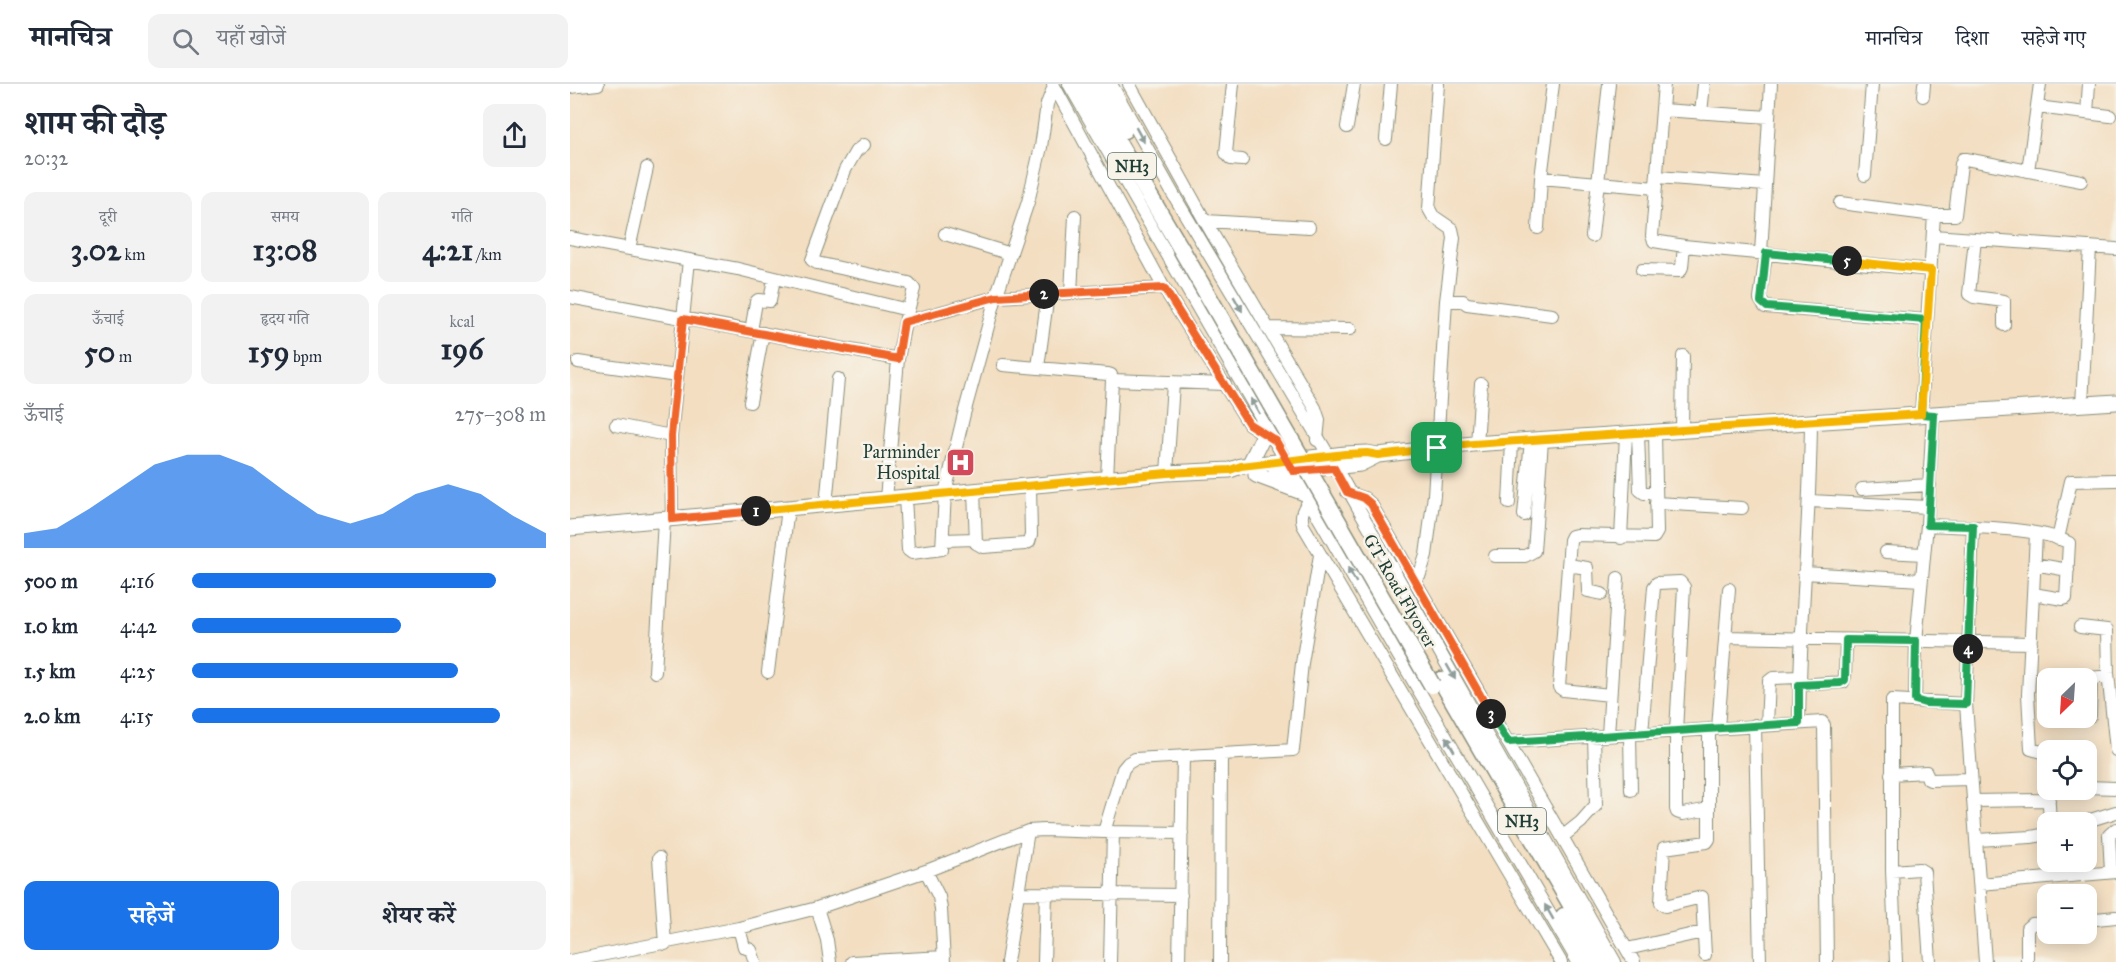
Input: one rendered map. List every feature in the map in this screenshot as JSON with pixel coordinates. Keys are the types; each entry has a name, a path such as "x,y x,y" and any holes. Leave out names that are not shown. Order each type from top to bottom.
{"highway":[{"name":"GT Road Flyover","path":"1083,84 1184,245"},
{"name":"GT Road Flyover","path":"1097,84 1184,245 1436,682 1604,962"},
{"name":"GT Road Flyover","path":"1436,682 1590,962"}],"main road":[{"path":"570,528 1167,473 1230,470 1240,475 1253,470 1331,462 1360,464 1378,455 1477,444 2116,402"},
{"path":"1253,470 1270,438"},
{"path":"1253,470 1308,497"}],"street":[{"path":"570,87 598,84"},
{"path":"1069,84 1270,438 1308,497 1384,632 1578,962"},
{"path":"1111,84 1331,462 1616,962"},
{"path":"1129,84 1205,221 1315,408 1319,420 1317,440"},
{"path":"1233,84 1226,153 1231,159 1242,160"},
{"path":"1347,127 1354,84"},
{"path":"1386,139 1391,84"},
{"path":"1414,580 1420,574 1426,555 1434,495 1446,301 1454,233 1452,229 1433,216 1429,209 1438,84"},
{"path":"1538,228 1541,178 1553,84"},
{"path":"1592,236 1609,84"},
{"path":"1664,84 1653,239 1656,242 1931,270"},
{"path":"1701,113 1704,84"},
{"path":"1771,84 1761,299 1765,307 1926,320"},
{"path":"1865,175 1872,84"},
{"path":"2028,171 2040,84"},
{"path":"2087,113 2089,84"},
{"path":"1054,85 1164,288 1249,424 1270,438"},
{"path":"905,497 908,550 912,553 939,550 943,546 945,493 996,297 1035,177 1047,104 1054,85"},
{"path":"2037,107 2110,116"},
{"path":"1662,110 1769,117"},
{"path":"864,145 856,151 845,170 812,260 909,283 914,290 906,316 898,359 886,499"},
{"path":"1840,203 1934,215 1956,214 1963,159 2081,181"},
{"path":"629,249 647,168"},
{"path":"1541,178 1598,182 1765,185"},
{"path":"1915,700 1916,641 1930,485 1926,320 1934,215"},
{"path":"1071,293 1075,216"},
{"path":"1205,221 1309,227"},
{"path":"945,234 1011,254"},
{"path":"1933,236 2116,249"},
{"path":"570,238 774,278 906,316 996,297 1164,288"},
{"path":"1975,240 1970,294 1974,297 2004,301 2004,325"},
{"path":"1642,270 1680,271 1684,246"},
{"path":"2082,405 2090,247"},
{"path":"655,672 668,519 671,436 689,260"},
{"path":"750,402 757,332 756,302 758,300 770,301 774,278"},
{"path":"1038,367 1048,294"},
{"path":"570,297 898,359"},
{"path":"1446,301 1463,301 1467,304 1552,315"},
{"path":"1267,328 1350,329"},
{"path":"1682,431 1683,356"},
{"path":"578,362 677,376"},
{"path":"1003,365 1112,375 1107,478"},
{"path":"826,505 838,379"},
{"path":"1112,381 1225,384"},
{"path":"1167,473 1173,384"},
{"path":"1477,444 1481,384"},
{"path":"1799,723 1804,573 1810,501 1811,423"},
{"path":"616,425 671,436"},
{"path":"1610,695 1563,690 1559,687 1572,537 1654,537 1657,532 1655,433"},
{"path":"1632,434 1640,490 1644,493 1656,498 1742,508"},
{"path":"1621,537 1632,434"},
{"path":"1524,515 1536,440"},
{"path":"1495,556 1525,556 1534,551 1536,440"},
{"path":"1509,503 1512,442"},
{"path":"2058,539 2071,481 2116,480"},
{"path":"1862,489 1930,485"},
{"path":"974,491 975,539 979,546 983,547 1029,542 1031,535 1030,486"},
{"path":"1347,492 1364,498 1371,504 1634,962"},
{"path":"1308,497 1301,518 1320,555 1561,962"},
{"path":"1810,501 1928,507"},
{"path":"768,672 788,508"},
{"path":"1928,525 2004,529 2036,534 2069,543 2065,599 2033,594"},
{"path":"1973,526 1966,704 1985,962"},
{"path":"2036,534 2028,694 2030,748 2037,752"},
{"path":"943,540 975,539"},
{"path":"1886,552 1923,554"},
{"path":"1110,962 1112,894 1108,832 1119,778 1128,763 1135,759 1293,750 1303,653 1320,555"},
{"path":"2034,564 2068,570"},
{"path":"1568,566 1587,568 1588,591 1602,594"},
{"path":"1804,573 1921,580"},
{"path":"1608,735 1618,578"},
{"path":"1631,790 1654,587 1659,582 1680,582 1684,587 1676,731 1677,813 1709,809"},
{"path":"1705,955 1702,899 1700,897 1665,906 1661,903 1663,851 1666,847 1708,841 1713,728 1729,589"},
{"path":"2079,627 2107,630 2116,750"},
{"path":"1725,638 2031,643"},
{"path":"1760,962 1761,725 1769,681 1773,678 1843,682 1846,640"},
{"path":"1896,962 1892,871 1892,700 1966,704"},
{"path":"1508,742 1820,722 1824,725 1827,962"},
{"path":"1562,837 1581,822 1596,805 1594,736"},
{"path":"1220,962 1221,754"},
{"path":"1179,962 1183,757"},
{"path":"1891,774 1924,772 1930,780 1971,779"},
{"path":"2097,787 2116,788"},
{"path":"1973,801 2037,796"},
{"path":"2097,818 2116,812"},
{"path":"1980,884 2113,872 2109,835 2116,829"},
{"path":"570,961 740,928 817,908 926,871 1028,831 1182,833"},
{"path":"1007,962 1028,831"},
{"path":"1977,840 2037,836"},
{"path":"659,858 665,944"},
{"path":"1892,871 1919,869 1924,872 1930,962"},
{"path":"852,962 944,960 939,897 926,871"},
{"path":"1018,893 1181,895"},
{"path":"1044,962 1046,893"},
{"path":"817,908 827,939 830,962"},
{"path":"2097,919 2116,918"},
{"path":"2027,962 2028,928 2032,924 2037,924"},
{"path":"740,928 743,945 752,951 754,962"},
{"path":"1627,949 1703,932"}],"place":[{"name":"Parminder Hospital","path":"961,462"}],"route":[{"path":"1437,448 1378,455 1345,454 1287,462 1241,466 1230,470 1167,473 672,519 670,449 683,319 898,359 904,322 996,297 1164,288 1249,424 1276,441 1287,462 1293,471 1334,468 1347,492 1356,494 1371,504 1508,742 1799,723 1799,685 1840,683 1845,680 1846,640 1916,641 1915,700 1925,703 1966,704 1973,526 1928,525 1934,415 1921,414 1926,320 1765,307 1761,302 1766,253 1931,270 1921,414 1437,448"}]}
